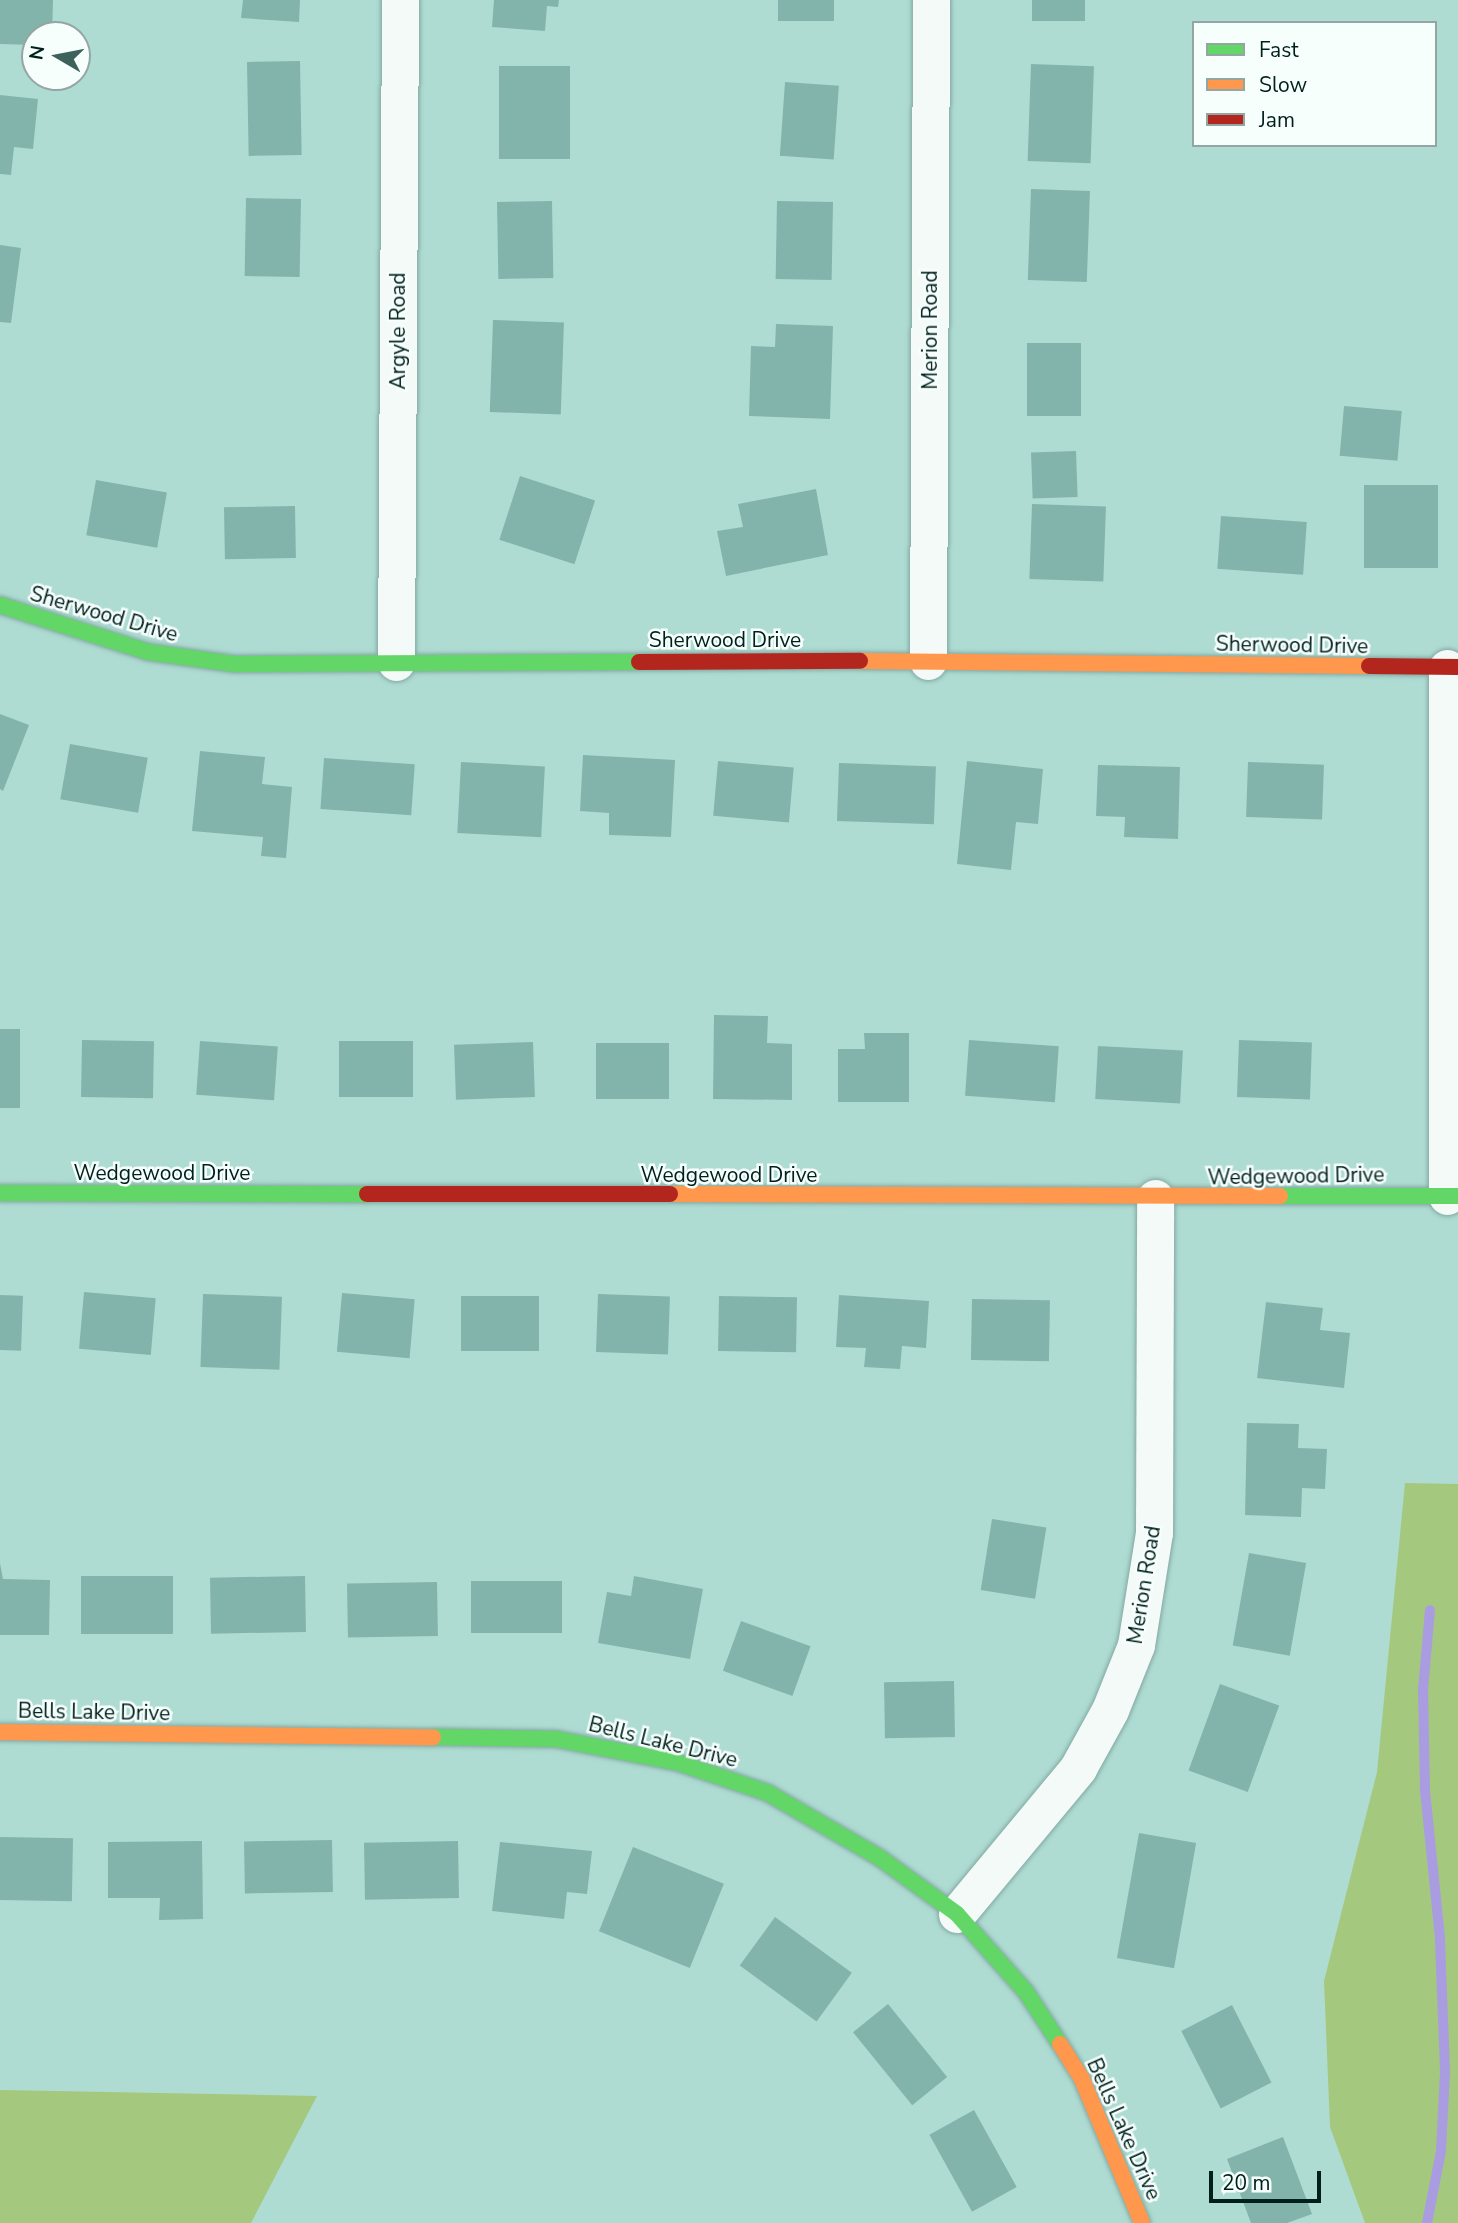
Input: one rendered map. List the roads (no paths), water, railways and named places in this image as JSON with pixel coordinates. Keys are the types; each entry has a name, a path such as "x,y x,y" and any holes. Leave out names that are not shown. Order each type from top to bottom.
{"street":[{"name":"Argyle Road","path":"396,662 400,0"},
{"name":"Merion Road","path":"928,661 931,0"},
{"name":"Sherwood Drive","path":"0,605 148,652 198,660 928,661 1453,667"},
{"path":"1452,1196 1453,667"},
{"name":"Wedgewood Drive","path":"0,1193 1155,1198 1452,1196"},
{"name":"Merion Road","path":"957,1914 1078,1768 1110,1710 1136,1645 1154,1533 1155,1198"},
{"name":"Bells Lake Drive","path":"0,1732 502,1737 611,1748 676,1762 768,1793 880,1858 957,1914 1008,1971 1056,2035 1096,2108 1142,2223"}],"waterway":[{"path":"1427,2223 1441,2151 1445,2071 1440,1938 1425,1791 1423,1690 1430,1610"}]}
